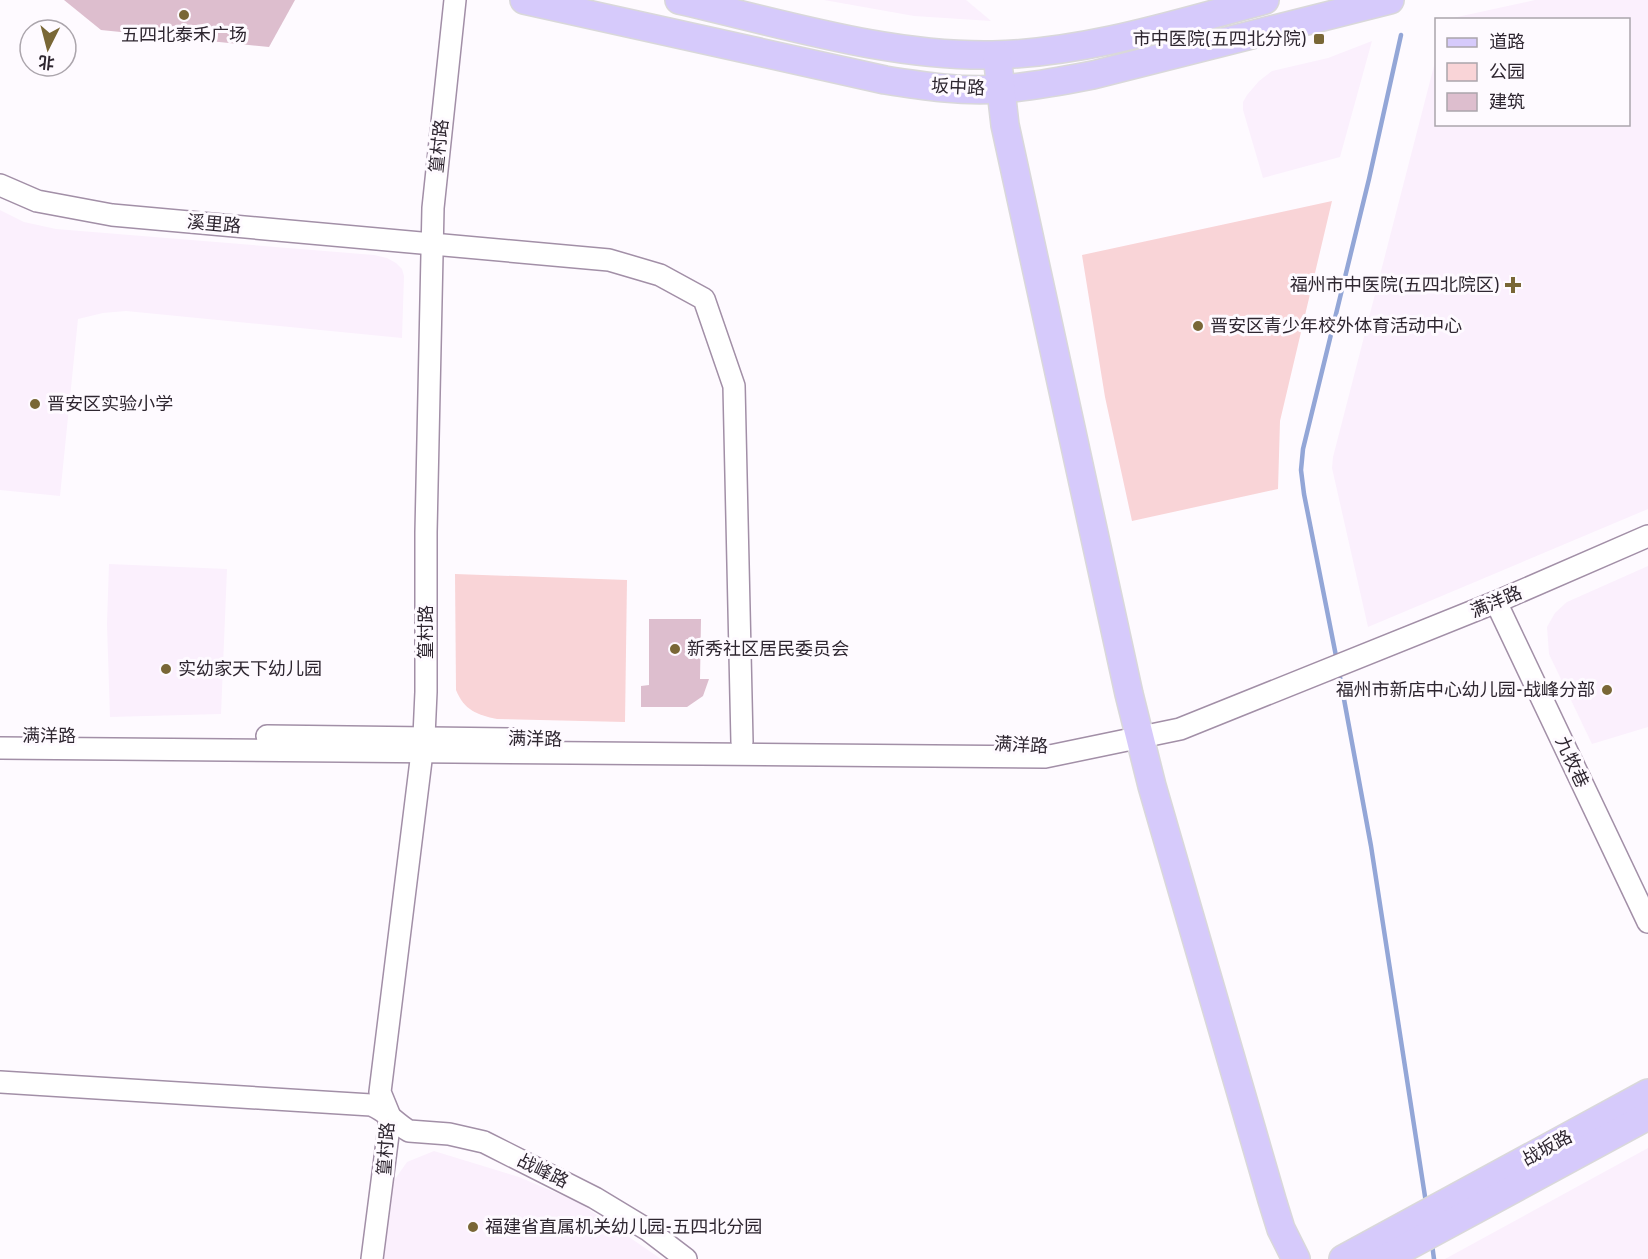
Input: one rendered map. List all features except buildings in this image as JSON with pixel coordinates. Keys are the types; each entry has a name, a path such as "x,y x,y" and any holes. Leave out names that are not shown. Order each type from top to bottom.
{"main road":[{"name":"坂中路","path":"524,0 885,80 942,87 992,89 1048,84 1093,75 1390,0"},
{"name":"坂中路","path":"680,0 871,43 942,53 989,55 1029,52 1103,41 1264,0"},
{"path":"989,55 992,89 989,127 1132,738 1137,788 1274,1259"},
{"path":"1132,738 1152,786 1281,1229 1296,1259"},
{"name":"战坂路","path":"1448,1213 1648,1093"},
{"name":"战坂路","path":"1448,1213 1648,1116"},
{"path":"1343,1259 1418,1229 1448,1213"},
{"path":"1384,1259 1418,1229"}],"street":[{"name":"篁村路","path":"372,1259 389,1139 389,1114 380,1092 423,744 426,692 426,520 433,208 455,0"},
{"name":"溪里路","path":"0,185 36,201 100,213 609,260 660,275 704,299 734,386 742,742"},
{"name":"满洋路","path":"0,736 1045,757 1180,729 1496,602 1648,536"},
{"name":"九牧巷","path":"1496,602 1648,922"},
{"name":"满洋路","path":"0,748 742,742 1045,743 1069,751"},
{"name":"战峰路","path":"0,1082 371,1105 389,1114 401,1127 409,1131 465,1137 500,1150 578,1189 631,1219 686,1259"}],"shaded area":[{"path":"824,0 966,0 991,21 914,16"},
{"name":"福州市中医院(五四北院区)","path":"1535,0 1648,0 1648,509 1368,627 1332,468 1333,457 1435,62 1435,126 1630,126 1630,18 1453,18"},
{"path":"1372,41 1340,157 1263,178 1243,110 1243,102 1247,95 1272,71 1328,58"},
{"path":"0,210 24,222 56,229 374,255 387,258 402,269 404,276 402,338 126,311 103,313 78,319 60,496 0,490"},
{"name":"实幼家天下幼儿园","path":"109,564 227,569 221,714 110,717 107,624"},
{"name":"福州市新店中心幼儿园-战峰分部","path":"1648,566 1648,727 1592,744 1549,654 1547,627 1555,613 1567,602"},
{"path":"1648,1148 1648,1259 1445,1259"},
{"name":"福建省直属机关幼儿园-五四北分园","path":"434,1151 519,1177 578,1202 661,1259 383,1259 393,1182 407,1162"}],"green space":[{"name":"晋安区青少年校外体育活动中心","path":"1332,201 1280,421 1278,489 1132,521 1105,397 1082,255"},
{"path":"455,574 627,580 625,722 497,719 483,716 467,707 456,690"}],"waterway":[{"path":"1337,661 1304,494 1301,470 1303,449 1369,179 1401,35"},
{"path":"1339,672 1371,846 1426,1203"},
{"path":"1432,1244 1434,1259"}],"place":[{"name":"五四北泰禾广场","path":"184,15"},
{"name":"市中医院(五四北分院)","path":"1319,39"},
{"name":"福州市中医院(五四北院区)","path":"1513,285"},
{"name":"晋安区青少年校外体育活动中心","path":"1198,326"},
{"name":"晋安区实验小学","path":"35,404"},
{"name":"新秀社区居民委员会","path":"675,649"},
{"name":"实幼家天下幼儿园","path":"166,669"},
{"name":"福州市新店中心幼儿园-战峰分部","path":"1607,690"},
{"name":"福建省直属机关幼儿园-五四北分园","path":"473,1227"}]}
